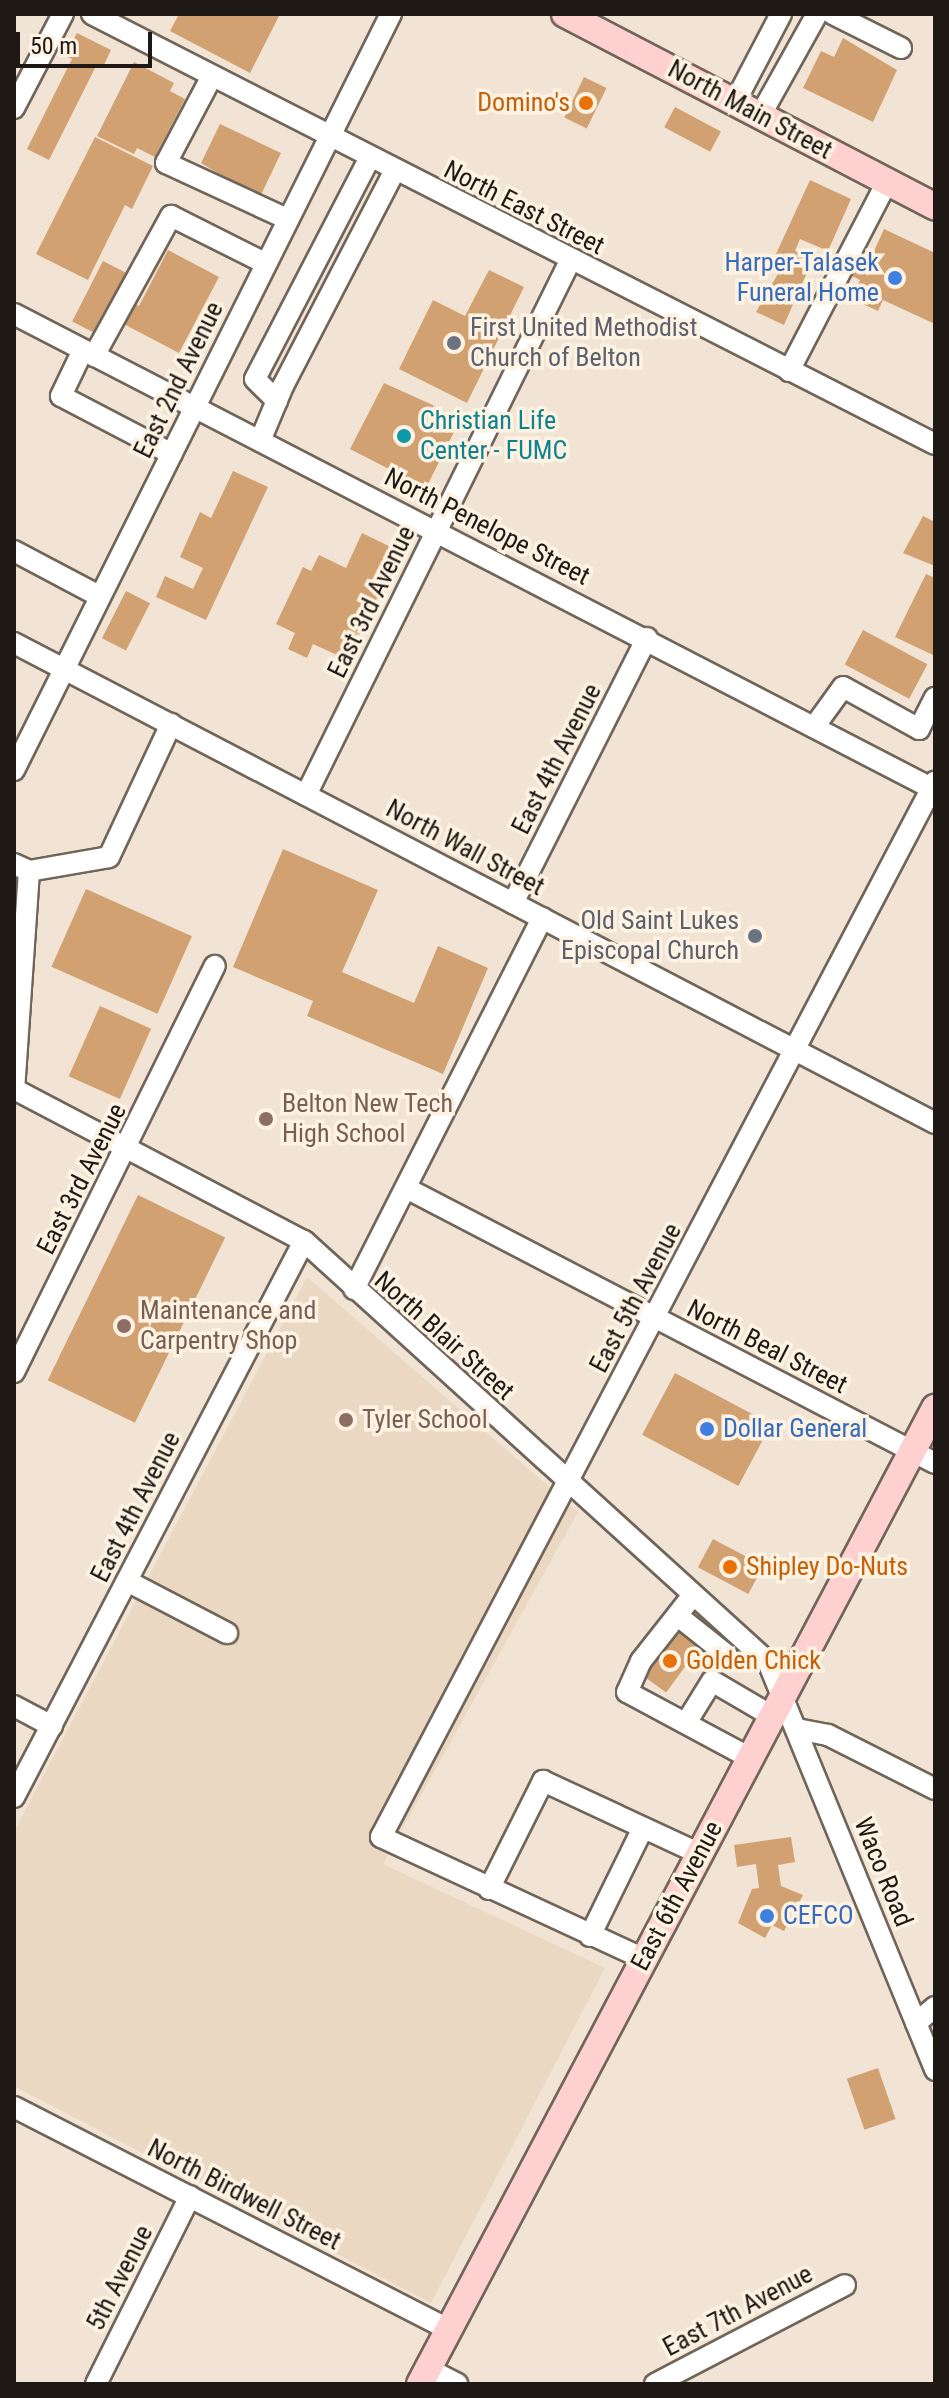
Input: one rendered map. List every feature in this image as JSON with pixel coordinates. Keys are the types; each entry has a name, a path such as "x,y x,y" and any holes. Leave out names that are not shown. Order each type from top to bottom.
{"main road":[{"name":"North Main Street","path":"565,14 935,207"},
{"name":"East 6th Avenue","path":"424,2377 778,1705 924,1457 935,1408"}],"street":[{"path":"14,108 63,14"},
{"name":"North East Street","path":"92,14 329,139 935,444"},
{"name":"East 2nd Avenue","path":"14,770 62,668 391,14"},
{"path":"735,102 781,14"},
{"path":"760,116 817,14"},
{"path":"833,14 901,48"},
{"path":"211,78 166,163 287,219"},
{"path":"277,401 255,379 369,159"},
{"path":"260,441 277,401 394,172"},
{"path":"789,371 887,182"},
{"path":"172,454 61,396 171,216 265,263"},
{"name":"East 3rd Avenue","path":"306,795 570,261"},
{"name":"North Penelope Street","path":"14,314 934,787"},
{"path":"14,551 99,596"},
{"name":"East 4th Avenue","path":"513,903 647,638"},
{"name":"North Wall Street","path":"14,643 935,1123"},
{"path":"814,727 843,687 919,729 935,698"},
{"path":"14,1089 21,868 109,857 171,724"},
{"name":"East 5th Avenue","path":"489,1889 381,1837 934,787"},
{"path":"354,1289 542,918"},
{"name":"East 3rd Avenue","path":"14,1370 128,1148 215,966"},
{"name":"North Blair Street","path":"14,1089 304,1241 567,1484 768,1662 778,1705"},
{"name":"North Beal Street","path":"406,1188 924,1457"},
{"name":"East 4th Avenue","path":"14,1797 304,1241"},
{"path":"127,1581 227,1633"},
{"path":"693,1595 629,1680 627,1692 750,1758"},
{"path":"678,1616 727,1655"},
{"path":"686,1723 739,1636"},
{"path":"712,1681 778,1705"},
{"name":"Waco Road","path":"778,1705 797,1729 935,2070"},
{"path":"14,1706 52,1726"},
{"path":"797,1729 828,1735 935,1789"},
{"path":"644,1959 489,1889 543,1781 700,1854"},
{"path":"590,1936 643,1828"},
{"path":"916,2023 935,2007"},
{"name":"North Birdwell Street","path":"14,2107 449,2330"},
{"name":"5th Avenue","path":"96,2384 190,2196"},
{"name":"East 7th Avenue","path":"655,2384 845,2285"},
{"path":"424,2377 457,2384"}],"shaded area":[{"path":"307,1277 578,1512 383,1864 605,1968 431,2303 14,2086 14,1831"}],"building":[{"path":"179,14 280,14 250,73 170,31"},
{"path":"77,33 111,50 103,67 97,64 49,160 27,149 72,59 65,56"},
{"path":"843,38 897,70 873,122 803,88 821,51 834,57"},
{"path":"134,62 174,83 170,91 185,99 155,157 137,148 134,154 97,136"},
{"name":"Domino's","path":"584,77 606,88 587,128 564,117"},
{"path":"675,107 721,131 710,152 664,127"},
{"path":"220,124 281,153 259,199 201,163"},
{"path":"95,137 153,166 132,209 125,205 88,280 36,254"},
{"path":"810,180 851,199 828,251 800,239 795,251 813,259 784,325 756,312 779,272 770,267"},
{"name":"Harper-Talasek Funeral Home","path":"884,229 935,253 935,324 883,300 878,311 852,299 860,280 850,275 858,257 869,262"},
{"path":"168,250 219,277 179,353 118,321 129,301 139,306"},
{"path":"103,261 128,274 97,334 72,322"},
{"name":"First United Methodist Church of Belton","path":"489,270 524,287 467,403 399,369 433,300 465,316"},
{"name":"Christian Life Center - FUMC","path":"384,383 437,407 434,413 458,424 426,488 350,449"},
{"path":"233,471 268,487 206,620 156,597 165,576 193,589 203,568 180,557 200,512 211,518"},
{"path":"923,516 935,522 935,566 903,553"},
{"path":"362,533 399,551 348,660 313,644 307,658 288,649 295,633 276,624 303,567 311,571 319,555 346,568"},
{"path":"926,574 935,578 933,655 895,637"},
{"path":"126,591 150,603 126,650 102,638"},
{"path":"863,630 927,664 909,699 845,664"},
{"path":"283,849 378,890 342,972 414,1003 438,946 488,968 443,1074 307,1016 313,1001 233,967"},
{"path":"86,889 192,936 157,1014 51,967"},
{"path":"100,1006 151,1029 120,1099 69,1076"},
{"path":"138,1195 225,1238 135,1423 48,1380"},
{"name":"Dollar General","path":"675,1373 771,1424 738,1486 642,1435"},
{"name":"Shipley Do-Nuts","path":"713,1539 763,1566 748,1594 698,1567"},
{"name":"Golden Chick","path":"674,1629 699,1647 666,1693 641,1674"},
{"path":"791,1837 795,1862 778,1865 781,1886 803,1895 784,1931 772,1925 765,1938 738,1923 752,1889 759,1888 756,1864 737,1867 734,1845"},
{"path":"878,2068 896,2119 864,2130 847,2079"}],"place":[{"name":"Domino's","path":"586,103"},
{"name":"Harper-Talasek Funeral Home","path":"895,278"},
{"name":"First United Methodist Church of Belton","path":"454,343"},
{"name":"Christian Life Center - FUMC","path":"404,436"},
{"name":"Old Saint Lukes Episcopal Church","path":"755,936"},
{"name":"Belton New Tech High School","path":"266,1119"},
{"name":"Maintenance and Carpentry Shop","path":"124,1326"},
{"name":"Tyler School","path":"346,1420"},
{"name":"Dollar General","path":"707,1429"},
{"name":"Shipley Do-Nuts","path":"730,1567"},
{"name":"Golden Chick","path":"670,1661"},
{"name":"CEFCO","path":"767,1916"}]}
